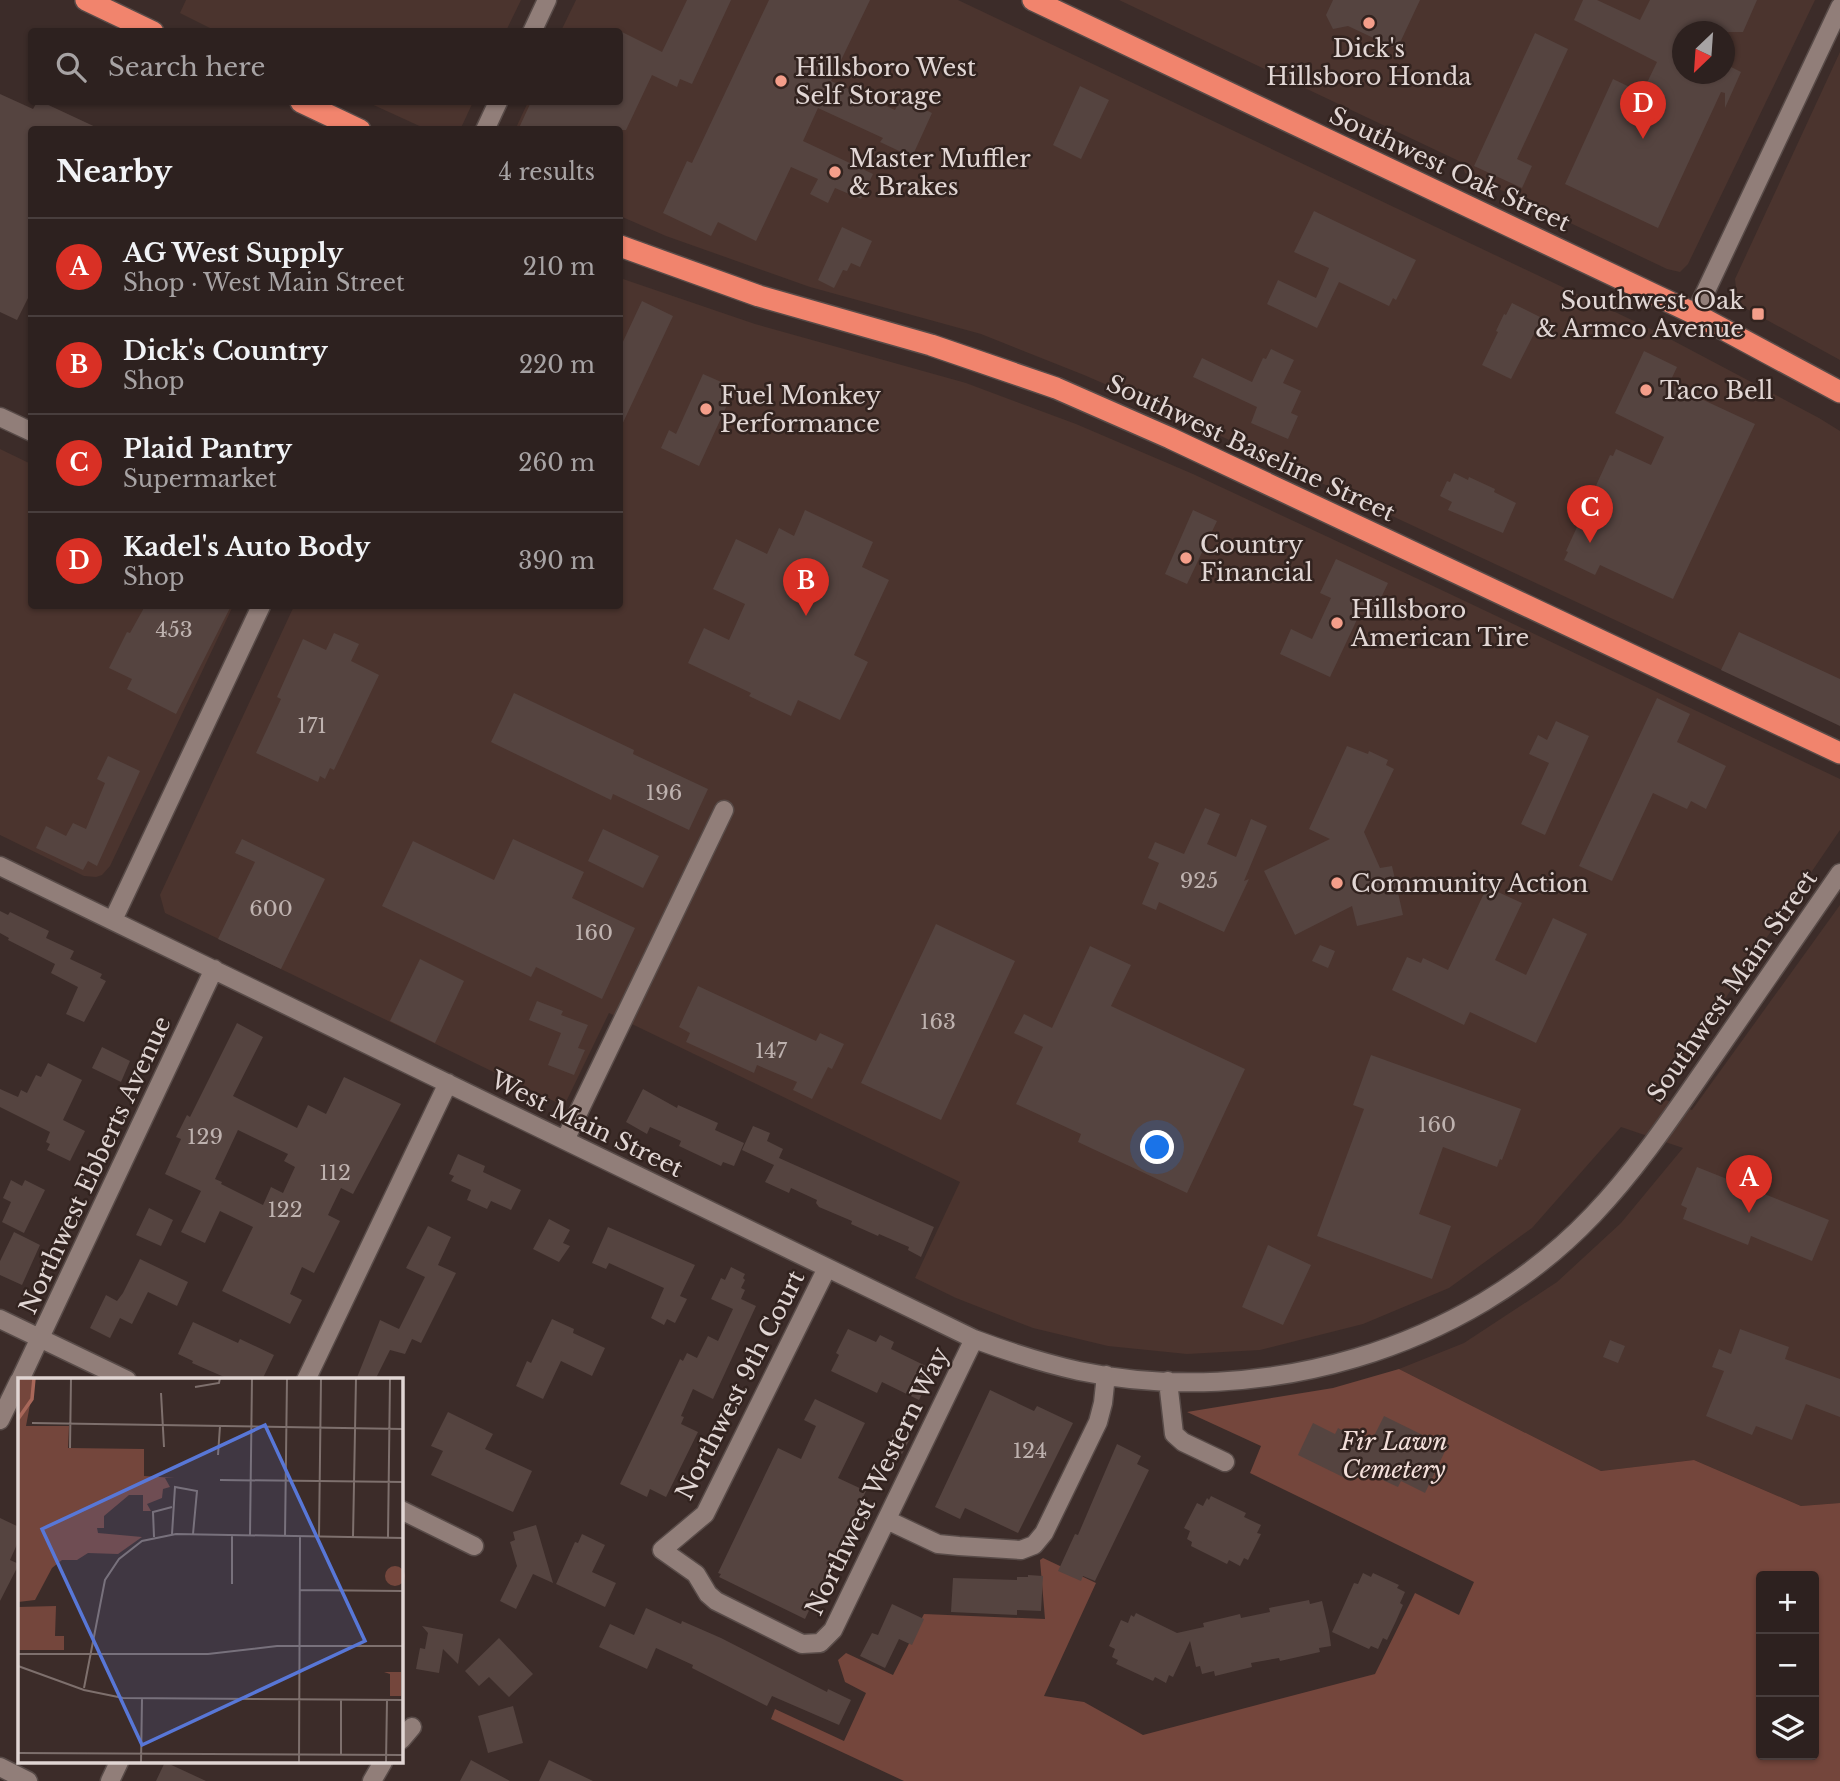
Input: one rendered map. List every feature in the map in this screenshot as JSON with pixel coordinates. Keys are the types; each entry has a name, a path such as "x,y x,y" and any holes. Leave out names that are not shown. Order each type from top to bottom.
{"highway":[{"path":"86,0 145,28"},
{"name":"Southwest Oak Street","path":"1033,0 1695,314 1840,392"},
{"path":"307,105 352,126"},
{"name":"Southwest Baseline Street","path":"623,247 759,296 931,345 1056,388 1170,438 1840,753"}],"street":[{"path":"534,28 547,0"},
{"path":"1695,314 1840,7"},
{"path":"487,126 497,105"},
{"path":"0,417 28,430"},
{"path":"113,920 260,609"},
{"path":"565,1140 724,810"},
{"name":"West Main Street","path":"0,866 974,1339 1027,1358 1105,1375 1202,1382 1288,1374 1337,1364 1412,1337 1456,1317 1520,1277 1574,1234 1615,1191 1665,1127"},
{"name":"Southwest Main Street","path":"1665,1127 1840,873"},
{"name":"Northwest Ebberts Avenue","path":"20,1378 214,970"},
{"path":"307,1378 448,1083"},
{"name":"Northwest 9th Court","path":"820,1643 802,1644 716,1601 696,1574 662,1550 705,1514 827,1268"},
{"path":"0,1319 123,1378"},
{"name":"Northwest Western Way","path":"820,1643 833,1630 974,1339"},
{"path":"887,1520 938,1544 1021,1550 1034,1545 1044,1533 1098,1422 1103,1403 1105,1375"},
{"path":"1168,1381 1174,1434 1183,1442 1225,1462"},
{"name":"Northwest Ebberts Avenue","path":"0,1420 18,1382"},
{"path":"402,1510 474,1546"},
{"path":"110,1781 118,1764"},
{"path":"372,1781 382,1764"},
{"path":"0,1767 28,1781"}],"shaded area":[{"path":"186,0 521,0 507,28 210,28 180,13"},
{"path":"576,0 958,0 1655,331 1819,418 1840,431 1840,725 1165,410 1084,375 981,334 810,287 666,236 623,217 623,126 517,126 527,105 623,105 623,28 562,28"},
{"path":"1119,0 1815,0 1688,264 1680,272 1667,269 1465,173 1461,162"},
{"path":"1840,52 1840,360 1745,308 1737,297 1735,279"},
{"path":"374,105 472,105 462,126 419,126"},
{"path":"623,279 755,324 966,383 1076,424 1193,474 1840,779 1840,830 1658,1097 1692,1110 1840,905 1840,1503 1801,1506 1694,1460 1601,1471 1399,1369 1464,1343 1557,1282 1621,1223 1683,1148 1621,1127 1532,1228 1449,1288 1363,1324 1260,1350 1187,1354 1108,1346 1033,1328 956,1298 915,1278 960,1182 609,1013 564,1106 165,913 160,895 293,609 623,609"},
{"path":"0,449 28,463 28,609 232,609 110,866 102,875 84,876 0,835"}],"green space":[{"name":"Fir Lawn Cemetery","path":"1399,1369 1601,1471 1694,1460 1801,1506 1840,1503 1840,1781 904,1781 771,1719 775,1709 844,1741 866,1693 845,1682 838,1660 846,1653 893,1675 924,1614 1045,1619 1040,1560 1043,1558 1096,1583 1044,1696 1084,1702 1143,1735 1375,1674 1415,1593 1459,1615 1474,1582 1250,1473 1261,1446 1187,1412 1333,1388"}],"building":[{"path":"687,0 731,0 692,84 680,79 677,87 652,75 626,130 623,130 623,126 520,126 530,105 623,105 623,32 662,52"},
{"name":"Hillsboro West Self Storage","path":"769,0 870,0 831,81 895,110 901,98 932,113 912,157 880,142 883,138 818,108 803,141 873,174 861,199 835,188 828,203 810,194 818,179 791,167 756,241 718,222 711,236 663,213 687,161 692,163"},
{"name":"Dick's Hillsboro Honda","path":"1333,0 1420,0 1397,49 1348,26 1333,29 1326,15"},
{"path":"1583,0 1597,0 1640,20 1650,0 1757,0 1743,32 1735,32 1735,21 1672,21 1672,84 1735,84 1735,69 1741,72 1725,108 1725,93 1721,92 1658,228 1565,184 1613,79 1642,93 1657,62 1574,20"},
{"path":"1535,33 1568,49 1517,159 1532,166 1522,188 1474,166"},
{"path":"1080,86 1109,100 1081,159 1053,145"},
{"path":"0,94 33,109 35,105 48,105 93,126 28,126 28,298 17,320 0,312"},
{"path":"1314,211 1416,260 1396,300 1393,298 1389,306 1339,282 1317,328 1267,304 1278,280 1316,298 1329,268 1294,252"},
{"path":"842,227 872,241 860,267 851,263 847,271 843,270 834,288 818,280"},
{"path":"642,301 673,316 623,423 623,342"},
{"path":"1512,303 1542,318 1511,379 1482,365 1504,314 1506,315"},
{"path":"1271,349 1294,360 1283,383 1301,391 1291,413 1298,416 1288,439 1251,423 1257,407 1193,377 1202,358 1252,382 1263,358 1266,359"},
{"path":"1644,351 1677,367 1669,384 1755,424 1673,599 1600,565 1595,575 1564,560 1610,455 1613,456 1616,449 1651,465 1664,437 1615,413"},
{"name":"Fuel Monkey Performance","path":"703,374 735,388 699,466 661,448 669,430 676,434"},
{"path":"1454,473 1495,489 1494,492 1516,503 1503,533 1448,510 1452,502 1440,496"},
{"path":"805,510 873,542 862,567 889,580 854,655 868,662 840,720 798,700 791,716 749,696 751,693 688,663 704,628 729,640 745,604 713,589 736,539 767,554 779,528 794,536"},
{"name":"Country Financial","path":"1193,510 1217,521 1187,584 1165,574"},
{"name":"Hillsboro American Tire","path":"1336,559 1388,583 1372,617 1361,611 1330,677 1280,654 1291,629 1312,639 1331,598 1320,593"},
{"path":"143,609 229,609 176,714 127,689 132,679 109,668 127,632 130,633"},
{"path":"1739,632 1840,679 1840,726 1721,670"},
{"path":"334,633 359,644 351,661 379,675 334,770 330,768 325,779 320,776 318,782 256,753 281,699 277,697 303,639 326,650"},
{"path":"514,693 634,750 633,754 708,789 689,830 613,794 611,800 491,742"},
{"path":"1657,698 1690,714 1677,742 1726,766 1706,809 1691,801 1687,809 1653,793 1612,881 1579,866"},
{"path":"1556,721 1589,736 1545,835 1521,824 1549,763 1529,754 1538,735 1547,740"},
{"name":"Community Action","path":"1347,746 1368,754 1369,751 1388,760 1386,765 1394,769 1364,832 1380,868 1392,866 1403,915 1357,926 1352,906 1295,935 1264,871 1330,839 1309,829"},
{"path":"108,756 140,771 97,866 88,861 83,870 36,848 46,826 66,836 73,823 86,829 105,783 97,779"},
{"path":"1205,808 1220,814 1207,844 1236,857 1251,819 1267,826 1244,881 1249,879 1224,932 1159,902 1156,910 1142,904 1159,863 1148,858 1155,842 1184,854"},
{"path":"603,829 659,856 643,888 588,861"},
{"path":"242,839 325,879 281,969 218,939 255,862 235,853"},
{"path":"513,839 584,872 572,898 635,928 602,999 536,967 531,977 382,906 413,841 494,880"},
{"path":"1487,887 1522,903 1495,960 1526,975 1553,918 1587,934 1536,1043 1470,1012 1464,1025 1392,990 1407,957 1421,963 1423,958 1448,970"},
{"path":"0,911 8,915 10,912 49,931 46,938 74,951 70,959 102,974 100,978 106,981 84,1022 66,1014 78,987 51,973 55,964 8,940 9,938 0,933"},
{"path":"936,924 1015,961 941,1120 861,1083"},
{"path":"1320,945 1335,951 1328,968 1312,961"},
{"path":"1090,946 1131,965 1111,1006 1245,1069 1187,1193 1078,1142 1081,1134 1016,1104 1043,1047 1014,1033 1024,1014 1052,1028"},
{"path":"420,959 464,981 435,1043 390,1021"},
{"path":"698,986 816,1041 820,1033 844,1044 832,1069 828,1067 812,1099 793,1090 797,1082 757,1065 754,1073 686,1042 690,1033 679,1027"},
{"path":"537,1001 563,1011 561,1015 588,1025 578,1048 585,1050 574,1075 548,1065 561,1033 529,1020"},
{"path":"237,1023 263,1037 233,1096 297,1128 308,1105 326,1114 344,1077 401,1104 353,1194 341,1188 328,1215 340,1221 314,1273 302,1267 290,1294 302,1300 290,1324 222,1291 253,1227 220,1211 205,1243 181,1232 201,1191 165,1174 181,1139 176,1137 187,1115 190,1117","holes":["238,1130 288,1154 284,1161 295,1167 283,1193 271,1187 263,1205 215,1179"]},
{"path":"102,1047 130,1061 121,1082 92,1068"},
{"path":"1371,1055 1521,1109 1497,1167 1443,1147 1419,1214 1451,1226 1432,1279 1317,1236 1364,1109 1353,1105"},
{"path":"48,1063 82,1080 63,1120 85,1131 70,1161 47,1150 50,1144 46,1142 50,1132 0,1107 0,1089 18,1097 21,1090 27,1093 36,1075 41,1077"},
{"path":"643,1089 677,1108 678,1105 718,1123 715,1130 744,1143 734,1166 723,1162 721,1166 679,1146 681,1141 650,1127 647,1134 626,1122"},
{"path":"753,1126 770,1133 767,1141 783,1149 779,1158 934,1227 921,1257 908,1250 909,1247 851,1224 852,1221 819,1207 817,1200 791,1188 789,1193 765,1182 774,1165 742,1150"},
{"path":"458,1154 485,1166 483,1172 521,1190 511,1210 491,1201 487,1209 467,1200 471,1190 451,1181 454,1176 449,1174"},
{"path":"1697,1167 1829,1220 1812,1261 1751,1236 1748,1245 1683,1219 1687,1208 1681,1205"},
{"path":"11,1180 22,1186 25,1180 45,1190 24,1233 2,1222 11,1202 3,1198"},
{"path":"149,1208 173,1220 161,1246 136,1235"},
{"path":"549,1219 570,1230 563,1243 570,1246 559,1262 533,1249"},
{"path":"428,1226 451,1237 438,1265 456,1273 421,1343 412,1339 405,1354 390,1350 376,1378 357,1378 380,1320 399,1329 425,1277 406,1268"},
{"path":"608,1227 695,1265 680,1296 687,1299 675,1323 667,1319 664,1325 651,1318 664,1288 609,1263 606,1269 592,1263"},
{"path":"14,1232 40,1245 22,1285 0,1275 0,1261"},
{"path":"1268,1245 1311,1265 1283,1325 1242,1307"},
{"path":"140,1259 188,1282 177,1306 148,1292 132,1324 120,1318 110,1338 90,1328 106,1295 117,1301"},
{"path":"731,1267 745,1274 741,1288 745,1290 741,1299 756,1306 713,1399 693,1389 681,1416 684,1417 681,1424 698,1432 666,1497 650,1489 647,1497 620,1484 680,1359 683,1361 687,1353 697,1358 708,1336 718,1341 733,1309 711,1299 721,1278 725,1280"},
{"path":"552,1319 574,1329 573,1333 605,1348 592,1376 561,1361 543,1399 516,1386 527,1361 531,1363"},
{"path":"193,1322 238,1343 240,1339 274,1355 263,1378 226,1378 178,1354"},
{"path":"848,1329 876,1342 880,1335 894,1342 891,1349 934,1370 919,1400 882,1382 877,1393 831,1371 839,1355 836,1353"},
{"path":"1740,1329 1789,1347 1785,1359 1840,1379 1840,1417 1806,1404 1792,1440 1756,1426 1752,1435 1706,1416 1724,1371 1712,1367 1719,1349 1731,1354"},
{"path":"1610,1340 1625,1346 1618,1363 1603,1357"},
{"path":"990,1390 1034,1411 1037,1406 1073,1423 1018,1533 965,1508 960,1519 935,1507"},
{"path":"815,1399 865,1423 838,1478 866,1491 805,1619 719,1577 721,1574 718,1573 778,1448 801,1459 816,1426 804,1420"},
{"path":"448,1412 493,1434 485,1449 532,1471 513,1512 431,1475 443,1451 431,1446"},
{"path":"1384,1416 1447,1447 1425,1493 1401,1481 1398,1487 1363,1471 1361,1476 1355,1472 1351,1481 1298,1455 1313,1423 1335,1434 1338,1428 1347,1433 1349,1429 1372,1440"},
{"path":"894,1431 910,1439 902,1454 887,1447"},
{"path":"1117,1444 1141,1456 1137,1464 1149,1470 1095,1581 1083,1576 1081,1581 1058,1571 1075,1534 1078,1535"},
{"path":"1211,1496 1246,1513 1244,1517 1261,1525 1257,1533 1261,1534 1248,1560 1244,1558 1240,1566 1229,1560 1227,1564 1191,1546 1192,1542 1187,1539 1190,1531 1184,1528 1197,1503 1203,1506"},
{"path":"0,1518 18,1527 18,1542 10,1560 18,1566 0,1601"},
{"path":"536,1525 553,1583 533,1574 516,1609 500,1601 517,1566 510,1542 515,1540 513,1532"},
{"path":"582,1534 605,1545 592,1572 616,1583 605,1607 556,1584 575,1542 578,1543"},
{"path":"1363,1573 1371,1577 1373,1573 1399,1585 1397,1588 1405,1592 1400,1603 1403,1605 1387,1640 1383,1638 1378,1649 1371,1646 1369,1649 1332,1632 1354,1583 1358,1584"},
{"path":"1043,1576 1041,1611 1017,1610 1017,1615 951,1612 953,1578 1017,1580 1017,1577"},
{"path":"1309,1600 1310,1604 1322,1601 1329,1631 1331,1646 1319,1648 1320,1652 1280,1661 1279,1658 1251,1663 1252,1667 1215,1676 1214,1671 1202,1674 1200,1666 1196,1667 1190,1641 1173,1677 1169,1675 1166,1683 1155,1677 1153,1681 1116,1664 1118,1660 1112,1657 1115,1649 1109,1646 1121,1620 1128,1623 1131,1615 1134,1617 1136,1613 1177,1633 1204,1627 1203,1623 1240,1614 1241,1618 1270,1612 1269,1608"},
{"path":"892,1604 924,1619 912,1645 899,1639 885,1668 860,1656 872,1633 878,1635"},
{"path":"646,1608 721,1638 827,1692 828,1689 851,1700 839,1725 772,1696 767,1706 656,1648 647,1669 599,1647 610,1624 634,1635"},
{"path":"422,1626 463,1634 458,1664 443,1649 439,1673 416,1669 420,1648 425,1649 428,1633"},
{"path":"499,1638 533,1674 509,1697 489,1677 479,1686 465,1671"},
{"path":"513,1706 523,1743 488,1753 478,1716"},
{"path":"471,1760 510,1781 460,1781"},
{"path":"549,1760 593,1781 539,1781"},
{"path":"164,1764 169,1764 206,1781 156,1781"}],"place":[{"name":"Dick's Hillsboro Honda","path":"1369,23"},
{"name":"Hillsboro West Self Storage","path":"781,81"},
{"name":"Kadel's Auto Body","path":"1643,139"},
{"name":"Master Muffler & Brakes","path":"835,172"},
{"name":"Southwest Oak & Armco Avenue","path":"1758,314"},
{"name":"Taco Bell","path":"1646,390"},
{"name":"Fuel Monkey Performance","path":"706,409"},
{"name":"Plaid Pantry","path":"1590,543"},
{"name":"Country Financial","path":"1186,558"},
{"name":"Dick's Country","path":"806,616"},
{"name":"Hillsboro American Tire","path":"1337,623"},
{"name":"Community Action","path":"1337,883"},
{"name":"AG West Supply","path":"1749,1213"}]}
